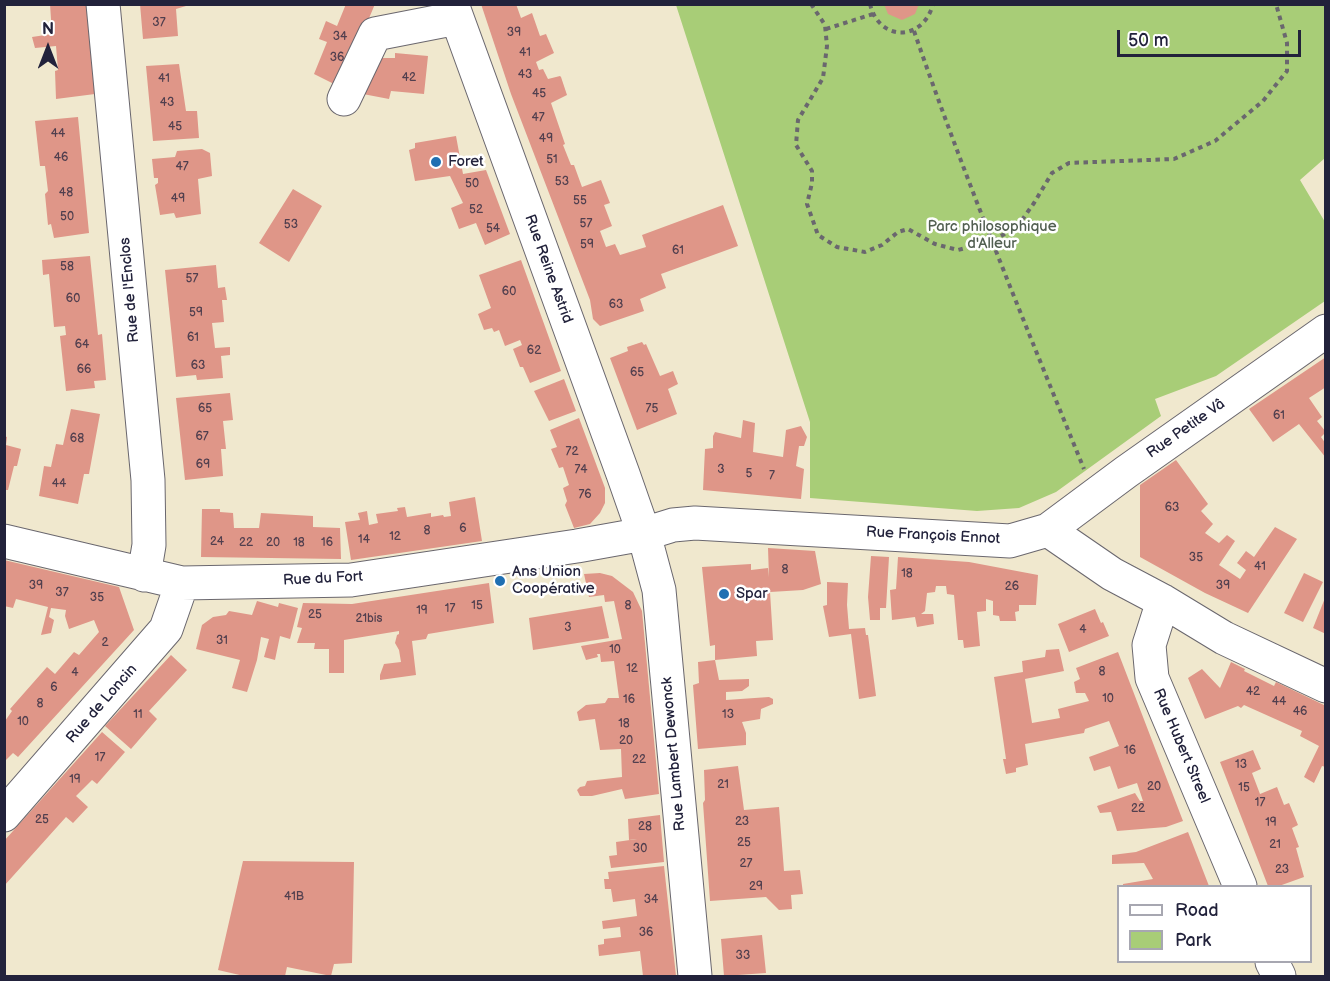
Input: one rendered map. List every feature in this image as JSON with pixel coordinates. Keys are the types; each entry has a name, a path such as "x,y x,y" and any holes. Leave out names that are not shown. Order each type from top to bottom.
{"street":[{"name":"Rue de l'Enclos","path":"103,4 148,480 149,545 144,575"},
{"path":"344,99 375,34 455,11"},
{"name":"Rue Reine Astrid","path":"455,11 644,534"},
{"name":"Rue Petite Vâ","path":"1048,530 1326,331"},
{"name":"Rue François Ennot","path":"644,534 673,525 695,523 1010,541 1048,530"},
{"path":"1048,530 1112,573 1224,639 1326,686"},
{"name":"Rue du Fort","path":"4,541 182,583 351,580 644,534"},
{"name":"Rue Lambert Dewonck","path":"644,534 659,590 695,976"},
{"name":"Rue de Loncin","path":"4,815 166,629 182,583"},
{"name":"Rue Hubert Streel","path":"1163,601 1149,645 1152,678 1240,885"}],"path":[{"path":"811,4 825,25 827,46 823,78 798,120 796,145 812,171 807,204 818,235 837,247 865,252 882,245 898,232 908,229 935,244 958,250 992,241 1017,227 1052,173 1069,163 1174,159 1215,141 1263,101 1287,71 1287,44 1276,4"},
{"path":"870,4 880,25 890,31 903,33 914,31 922,25 930,17 933,4"},
{"path":"826,30 873,14"},
{"path":"914,31 992,241 1085,471 1095,465"}],"green space":[{"name":"Parc philosophique d'Alleur","path":"676,5 1325,5 1325,158 1300,180 1325,222 1325,301 1216,376 1155,399 1161,416 1056,492 1019,508 977,511 810,498 810,422"}],"building":[{"path":"50,4 87,4 95,94 56,99 55,71 58,70 56,46 35,48 32,37 52,34"},
{"path":"140,4 186,4 176,9 178,36 143,39"},
{"path":"346,4 375,4 340,87 314,74 327,42 319,39 326,21 337,26"},
{"path":"481,4 516,4 521,18 532,13 540,36 546,34 554,53 536,62 539,70 543,69 548,79 561,77 567,95 551,103 565,144 563,145 582,187 601,180 610,203 604,205 612,226 600,231 606,247 615,244 620,255 646,247 642,235 723,205 738,246 661,274 666,288 640,299 644,311 600,326 593,319 590,300 511,94"},
{"path":"884,4 919,4 915,14 902,20 888,14"},
{"path":"395,53 428,56 424,94 391,91 389,99 363,94 374,58 395,58"},
{"path":"179,64 186,111 197,111 199,138 153,141 146,66"},
{"path":"78,117 89,233 54,238 51,224 48,225 45,166 40,166 35,121"},
{"path":"456,136 463,174 486,170 510,234 485,245 476,223 459,229 451,208 463,203 450,176 415,181 409,150 415,148 415,143"},
{"path":"202,149 210,153 212,176 198,179 201,214 176,218 174,213 160,215 155,185 158,183 158,178 154,178 152,159 175,157 177,151"},
{"path":"293,189 322,206 289,262 259,243"},
{"path":"90,256 98,335 102,334 106,380 94,381 95,388 66,391 60,336 66,335 65,326 54,327 49,274 43,275 42,260"},
{"path":"521,260 561,371 530,383 513,349 522,345 520,340 505,346 499,330 494,332 492,328 484,330 478,314 491,308 479,275"},
{"path":"216,265 218,288 225,287 227,300 222,300 224,322 212,323 215,348 230,347 230,355 221,356 223,378 197,380 196,375 176,377 165,270"},
{"path":"642,342 646,344 660,376 673,371 678,384 668,389 677,414 637,430 610,358 628,351 627,347"},
{"path":"1326,357 1326,387 1309,398 1322,417 1317,421 1326,432 1321,437 1326,444 1326,458 1299,424 1273,442 1249,409"},
{"path":"564,379 576,411 549,421 534,391"},
{"path":"230,393 233,420 223,421 226,449 221,449 223,476 185,480 176,398"},
{"path":"71,409 100,414 89,474 84,474 78,504 39,496 44,466 51,467 56,444 63,445"},
{"path":"579,418 605,488 605,503 590,524 574,528 565,505 567,501 563,488 569,485 563,467 559,468 551,449 557,447 550,430"},
{"path":"743,420 755,423 753,452 783,457 786,430 801,426 807,437 804,446 799,446 796,466 804,469 801,499 703,490 705,449 713,448 715,432 741,438"},
{"path":"4,436 7,437 6,445 21,449 8,490 4,490"},
{"path":"1176,460 1208,504 1201,511 1213,524 1205,533 1219,543 1227,535 1235,541 1219,565 1240,579 1246,570 1237,563 1246,551 1254,557 1275,527 1297,539 1248,613 1205,593 1140,557 1140,485"},
{"path":"475,497 482,541 351,560 345,522 360,520 358,513 367,511 369,525 378,523 376,514 398,511 397,508 405,507 407,517 431,513 431,517 443,515 444,517 451,516 449,502"},
{"path":"202,509 220,509 220,512 233,513 234,528 259,528 261,513 313,516 313,527 340,528 341,559 201,557"},
{"path":"768,548 815,551 821,584 803,590 770,592 773,640 756,641 757,656 715,660 715,645 710,646 702,567 751,564 751,570 768,568 769,577"},
{"path":"871,556 889,557 886,608 880,608 880,620 870,620 868,597"},
{"path":"898,557 969,562 1038,575 1036,605 1019,605 1019,611 1015,612 1016,621 1000,621 999,616 993,615 993,601 986,599 986,611 977,612 980,646 964,648 963,640 958,640 954,595 947,594 946,586 936,586 935,592 927,593 925,611 921,614 933,614 934,624 917,627 915,617 892,620 890,590 896,589"},
{"path":"4,560 119,587 134,630 18,757 13,753 5,761 5,721 12,711 10,709 47,667 55,674 74,652 79,655 99,632 94,620 69,629 65,616 66,610 51,608 49,617 54,620 51,633 41,635 48,607 16,599 13,608 4,606"},
{"path":"600,573 612,576 633,592 642,611 659,794 625,799 622,789 592,796 580,796 577,790 585,786 587,781 622,777 621,749 600,750 595,719 579,721 577,712 586,705 605,703 608,698 619,698 614,661 601,662 600,654 597,654 598,657 586,660 581,646 622,639 614,601 605,602 604,595 589,597 584,574"},
{"path":"1304,573 1323,582 1303,622 1284,613"},
{"path":"827,582 848,583 849,629 865,628 866,635 868,635 876,696 859,699 851,634 829,637 823,606 827,605"},
{"path":"489,583 494,623 428,634 426,639 412,641 416,675 380,680 384,664 401,662 395,643 399,631 344,640 344,673 329,673 329,649 314,649 315,643 297,643 302,628 297,627 303,603 352,604"},
{"path":"1326,598 1326,634 1313,628"},
{"path":"257,601 278,607 279,603 298,608 290,639 280,636 275,660 264,657 269,639 261,637 247,692 232,688 240,660 196,649 202,625 213,617 226,615 229,611 252,615"},
{"path":"602,606 609,638 533,650 529,618"},
{"path":"1095,609 1109,636 1069,652 1058,624"},
{"path":"1059,649 1064,671 1025,679 1032,723 1060,718 1058,709 1089,701 1085,693 1076,693 1074,682 1080,679 1076,668 1118,652 1183,821 1166,827 1117,831 1111,812 1100,813 1097,806 1135,793 1140,801 1143,801 1137,783 1118,789 1110,766 1094,771 1089,757 1119,746 1109,721 1085,729 1084,733 1025,744 1028,765 1016,768 1016,772 1006,774 1003,759 1006,759 994,677 1023,672 1022,661 1045,657 1046,650"},
{"path":"171,655 187,670 149,711 157,719 131,749 105,726"},
{"path":"715,660 719,680 749,679 749,686 742,691 726,692 726,700 769,697 773,699 773,704 761,709 760,719 742,722 746,733 746,745 698,749 693,685 699,683 698,662"},
{"path":"1231,662 1274,686 1276,682 1326,706 1326,767 1322,766 1314,783 1304,777 1319,746 1300,736 1302,731 1244,705 1241,708 1238,706 1205,719 1188,678 1202,669 1220,688"},
{"path":"102,732 125,752 97,784 92,780 76,796 88,807 73,823 66,817 4,886 4,841"},
{"path":"1253,750 1261,769 1252,773 1260,794 1277,787 1284,805 1289,803 1298,825 1292,828 1299,847 1296,848 1304,877 1282,885 1268,885 1220,762"},
{"path":"738,766 744,810 779,807 784,871 800,870 803,894 791,895 792,909 779,910 766,897 710,901 703,803 705,800 704,770"},
{"path":"660,815 664,862 611,868 609,856 617,855 616,842 637,839 629,840 628,819"},
{"path":"1188,832 1209,885 1123,885 1153,879 1144,863 1112,864 1112,855 1136,852"},
{"path":"243,861 354,862 352,963 334,964 331,976 287,967 285,976 244,976 218,970"},
{"path":"664,866 676,976 643,976 640,951 599,956 598,945 604,944 604,939 621,937 620,927 603,929 602,921 637,916 635,899 613,902 611,889 605,889 604,879 609,879 608,872"},
{"path":"762,935 766,973 724,976 721,939"}],"place":[{"name":"Foret","path":"436,162"},
{"name":"Ans Union Coopérative","path":"500,581"},
{"name":"Spar","path":"724,594"}]}
